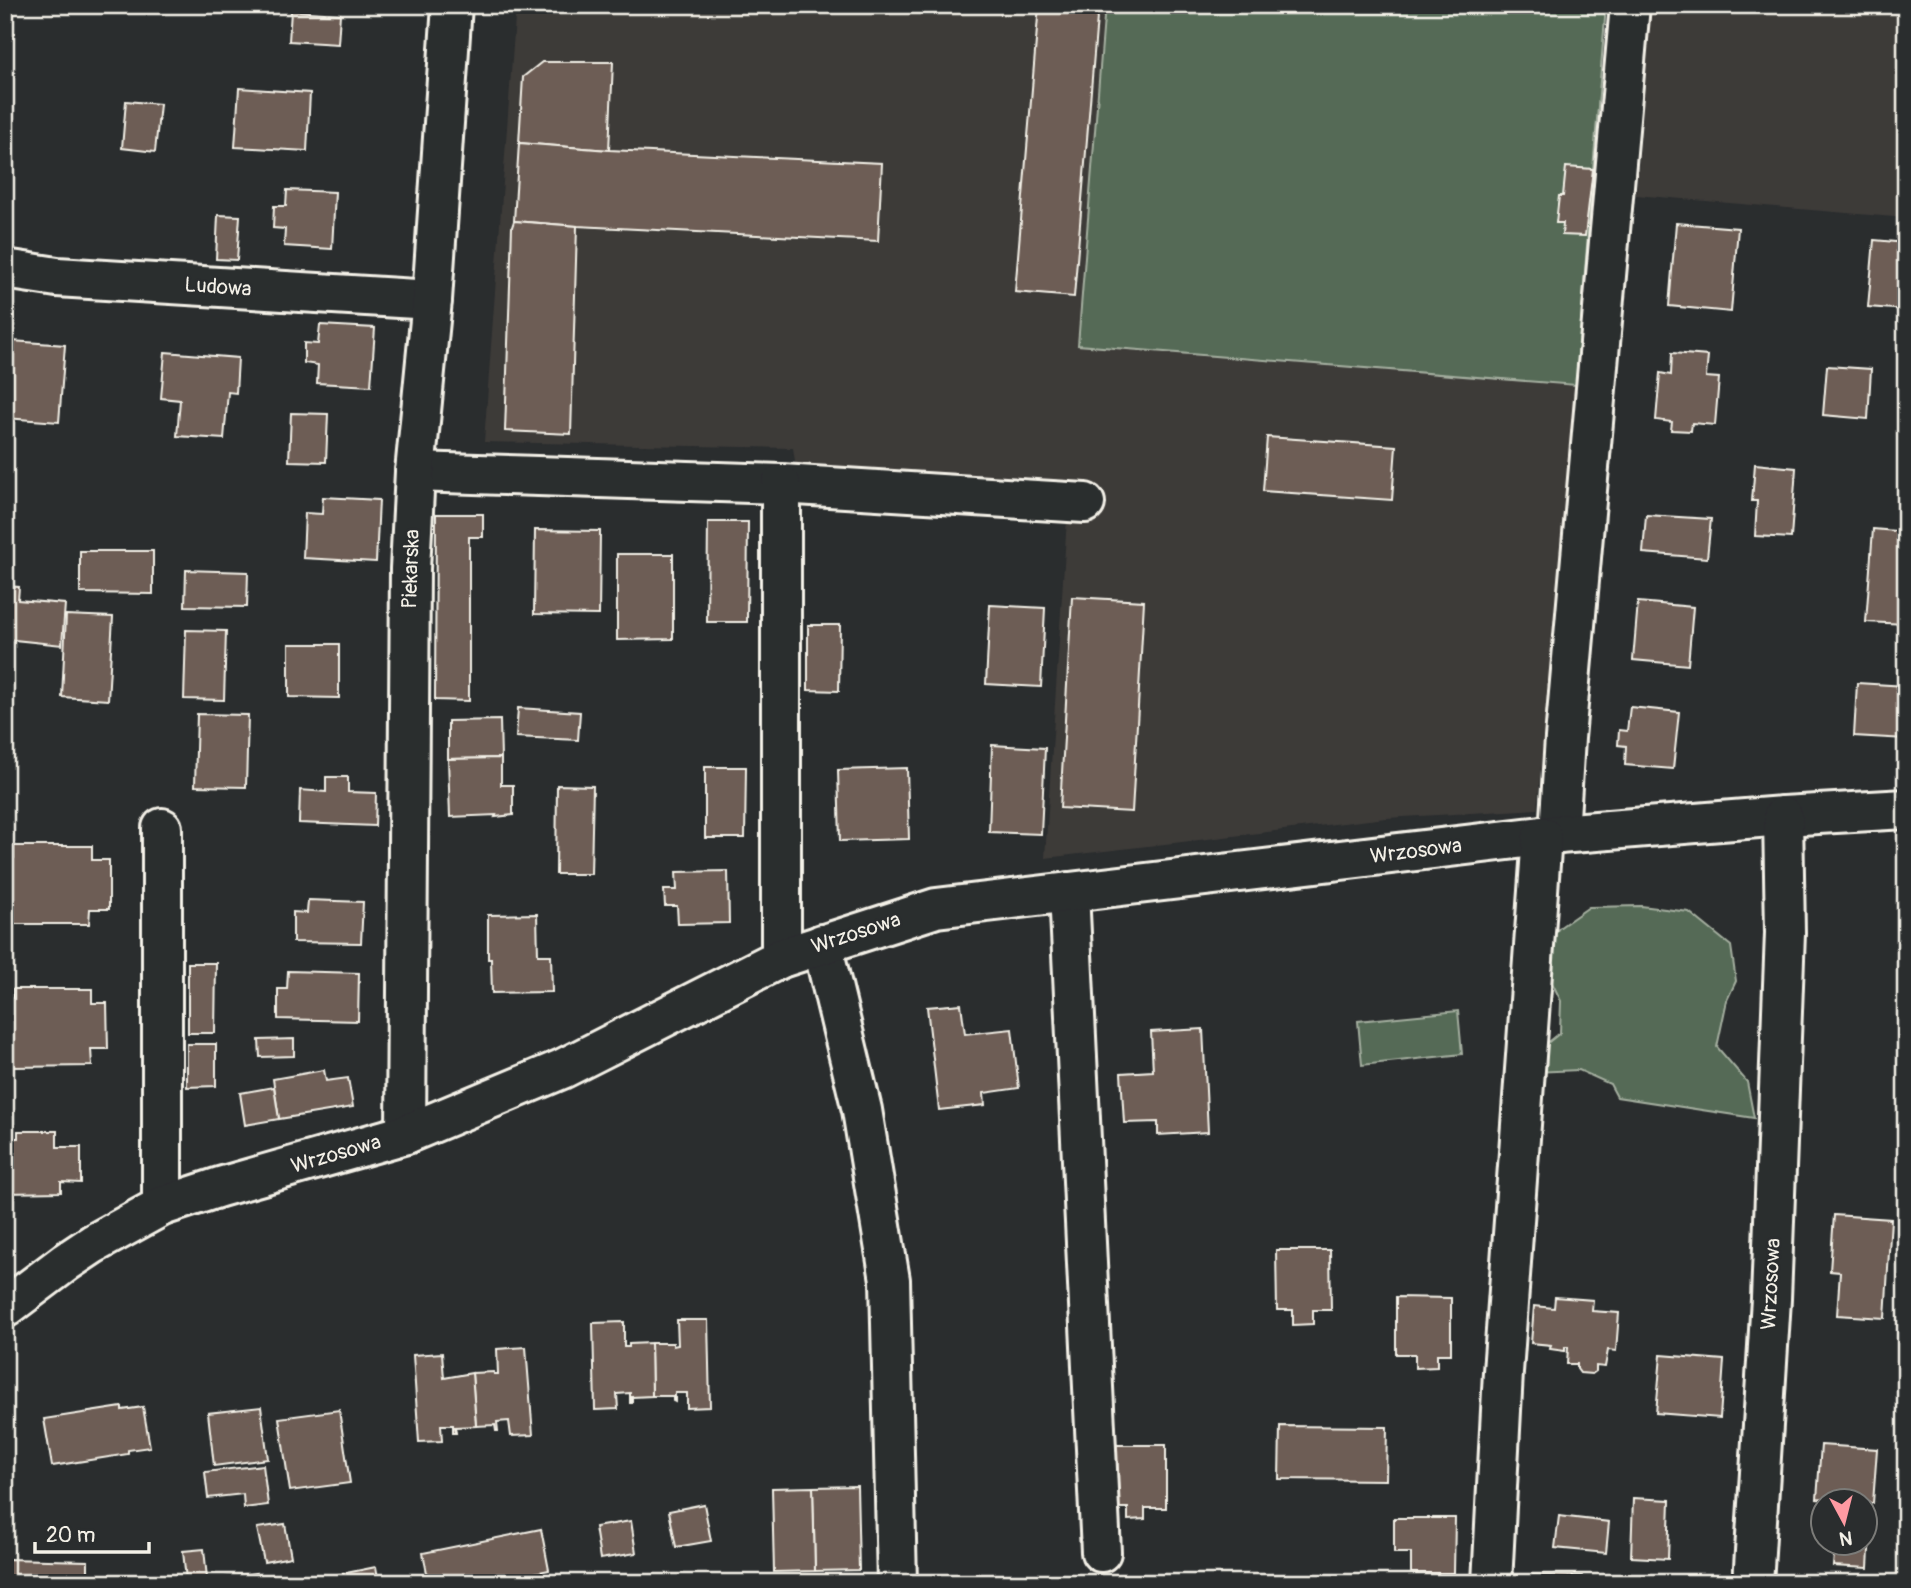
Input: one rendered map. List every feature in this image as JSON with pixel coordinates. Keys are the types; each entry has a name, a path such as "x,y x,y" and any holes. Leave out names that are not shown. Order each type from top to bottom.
{"street":[{"name":"Piekarska","path":"406,1134 410,569 415,472 432,300 452,5"},
{"path":"1492,1583 1503,1372 1551,835 1565,738 1630,5"},
{"name":"Ludowa","path":"5,270 57,277 432,300"},
{"path":"415,472 781,484 1085,503"},
{"path":"781,484 781,958"},
{"name":"Wrzosowa","path":"5,1308 93,1244 162,1206 406,1134 562,1069 781,958 936,908 1551,835 1906,809"},
{"name":"Wrzosowa","path":"1753,1583 1770,1312 1779,1096 1785,933 1783,816"},
{"path":"162,828 162,1206"},
{"path":"1069,892 1101,1552"},
{"path":"822,944 862,1110 890,1280 897,1583"}],"shaded area":[{"path":"516,5 1105,5 1078,345 1576,385 1537,809 1386,818 1045,858 1069,488 796,467 793,448 484,442"},
{"path":"1651,5 1906,5 1906,218 1636,195"}],"green space":[{"path":"1105,5 1606,5 1576,385 1078,345"},
{"path":"1641,906 1689,912 1731,946 1736,981 1727,1000 1717,1047 1747,1082 1754,1118 1617,1097 1610,1084 1579,1070 1534,1072 1540,1049 1560,1033 1561,1001 1539,956 1559,928 1589,907"},
{"path":"1458,1011 1462,1054 1362,1065 1358,1021"}],"building":[{"path":"1039,5 1098,5 1074,297 1015,292"},
{"path":"291,11 340,14 338,44 289,41"},
{"path":"542,62 613,62 609,150 519,143 523,77"},
{"path":"239,88 310,93 307,151 235,147"},
{"path":"126,101 160,104 155,152 122,148"},
{"path":"519,143 882,163 878,241 514,221"},
{"path":"1566,167 1593,169 1585,236 1562,235 1563,223 1556,223 1559,196 1563,196"},
{"path":"287,190 335,192 332,249 284,246 285,229 273,228 274,206 286,206"},
{"path":"218,215 240,216 237,260 216,259"},
{"path":"514,221 577,226 571,434 505,431"},
{"path":"1676,223 1738,228 1731,312 1669,306"},
{"path":"1874,240 1906,243 1906,310 1868,307"},
{"path":"320,325 375,328 371,386 317,383 318,365 304,363 304,343 318,344"},
{"path":"12,341 65,345 59,422 5,418"},
{"path":"165,352 238,358 236,393 228,392 224,439 177,436 180,400 161,398"},
{"path":"1672,353 1708,356 1706,377 1719,378 1715,425 1692,423 1691,431 1671,430 1672,422 1656,420 1660,373 1671,375"},
{"path":"1827,366 1871,369 1868,419 1823,415"},
{"path":"291,413 328,414 326,462 289,461"},
{"path":"1267,437 1396,446 1392,500 1263,491"},
{"path":"1755,464 1796,468 1791,538 1755,536 1757,501 1752,501"},
{"path":"323,497 379,500 376,562 303,558 305,513 322,514"},
{"path":"436,514 483,514 483,537 469,537 469,701 435,700"},
{"path":"1646,515 1711,519 1707,558 1643,553"},
{"path":"708,522 748,522 747,622 707,622"},
{"path":"1873,529 1906,532 1906,624 1866,622"},
{"path":"535,530 600,531 599,615 534,614"},
{"path":"80,551 153,551 153,594 80,593"},
{"path":"617,554 673,554 673,639 617,640"},
{"path":"186,570 248,572 247,607 185,606"},
{"path":"5,586 19,587 18,600 65,604 62,645 5,639"},
{"path":"1072,597 1144,601 1132,812 1060,808"},
{"path":"1638,602 1693,607 1688,665 1633,660"},
{"path":"990,605 1045,608 1041,687 986,684"},
{"path":"66,615 113,617 108,700 62,697"},
{"path":"808,625 840,625 839,691 808,690"},
{"path":"186,630 226,631 224,700 184,699"},
{"path":"289,644 339,644 339,698 289,697"},
{"path":"1857,683 1906,686 1906,739 1854,736"},
{"path":"1630,707 1679,712 1673,769 1625,765 1626,746 1618,745 1619,730 1627,731"},
{"path":"518,708 580,712 578,740 516,737"},
{"path":"197,714 248,715 246,787 195,786"},
{"path":"500,720 501,758 448,759 448,721"},
{"path":"992,745 1045,748 1041,834 989,832"},
{"path":"501,758 501,785 513,785 513,815 450,817 448,759"},
{"path":"705,767 746,767 745,838 705,838"},
{"path":"907,768 909,839 840,841 838,770"},
{"path":"326,777 348,777 348,792 376,793 375,826 299,823 300,790 326,792"},
{"path":"557,785 593,786 591,874 556,874"},
{"path":"14,846 92,846 92,860 109,860 109,909 90,909 89,924 14,924 14,905 5,905 5,858 14,858"},
{"path":"728,871 729,923 678,924 677,906 665,906 664,890 677,890 676,872"},
{"path":"308,900 363,902 361,943 293,942 293,912 307,913"},
{"path":"537,914 538,955 551,955 552,992 492,993 491,959 488,959 488,915"},
{"path":"188,963 216,963 215,1033 188,1033"},
{"path":"288,971 359,973 358,1021 278,1019 278,989 287,989"},
{"path":"13,989 92,989 92,1003 107,1003 108,1049 91,1049 92,1066 12,1067 12,1045 5,1045 5,998 13,998"},
{"path":"961,1004 965,1034 1012,1029 1019,1088 984,1093 985,1105 939,1110 927,1007"},
{"path":"1203,1029 1208,1132 1158,1135 1158,1122 1124,1123 1121,1073 1153,1071 1151,1032"},
{"path":"294,1039 294,1056 260,1057 259,1040"},
{"path":"187,1044 216,1044 216,1086 187,1087"},
{"path":"324,1070 326,1081 348,1078 353,1107 279,1119 273,1079"},
{"path":"274,1087 279,1119 245,1125 240,1093"},
{"path":"18,1131 57,1131 57,1147 81,1147 81,1183 61,1182 61,1192 5,1193 5,1138 18,1138"},
{"path":"1834,1215 1891,1219 1885,1318 1837,1315 1840,1272 1830,1271"},
{"path":"1276,1250 1330,1250 1331,1310 1313,1310 1313,1324 1293,1325 1293,1310 1277,1310"},
{"path":"1396,1297 1451,1298 1451,1354 1437,1354 1437,1367 1415,1368 1415,1354 1396,1354"},
{"path":"1555,1297 1593,1300 1592,1311 1619,1313 1616,1351 1608,1350 1605,1367 1596,1366 1596,1371 1592,1374 1580,1373 1577,1364 1567,1364 1568,1347 1565,1347 1565,1351 1550,1349 1551,1345 1531,1343 1534,1306 1554,1308"},
{"path":"677,1320 708,1320 710,1407 687,1408 687,1393 675,1393 675,1402 673,1396 652,1396 651,1343 678,1345"},
{"path":"624,1322 624,1347 629,1347 629,1344 651,1343 652,1396 632,1397 630,1403 630,1393 617,1394 618,1409 595,1410 593,1323"},
{"path":"526,1347 533,1435 511,1436 509,1421 497,1422 498,1431 495,1425 476,1426 472,1373 498,1374 497,1349"},
{"path":"442,1353 444,1378 472,1373 476,1426 455,1427 456,1433 453,1433 453,1425 441,1425 442,1441 419,1442 413,1355"},
{"path":"1661,1355 1724,1360 1720,1418 1656,1413"},
{"path":"122,1407 122,1410 143,1407 150,1447 128,1450 128,1454 52,1466 44,1419"},
{"path":"261,1407 268,1459 214,1466 208,1413"},
{"path":"339,1410 350,1483 290,1491 279,1418"},
{"path":"1280,1426 1387,1427 1386,1480 1279,1479"},
{"path":"1108,1445 1166,1445 1166,1508 1145,1508 1145,1519 1128,1520 1128,1508 1108,1508"},
{"path":"1821,1445 1877,1449 1874,1486 1818,1486"},
{"path":"263,1465 268,1505 244,1508 243,1494 208,1498 205,1472"},
{"path":"857,1486 859,1570 815,1571 813,1487"},
{"path":"813,1487 815,1571 774,1572 772,1488"},
{"path":"1633,1498 1670,1500 1668,1559 1631,1557"},
{"path":"704,1504 711,1541 676,1547 669,1511"},
{"path":"1559,1516 1609,1522 1606,1553 1555,1548"},
{"path":"1394,1518 1455,1518 1454,1573 1411,1573 1411,1553 1394,1553"},
{"path":"631,1521 636,1553 600,1559 595,1527"},
{"path":"285,1524 291,1557 264,1562 257,1528"},
{"path":"541,1529 549,1570 485,1583 429,1583 423,1553"},
{"path":"204,1549 207,1578 186,1580 183,1551"},
{"path":"1834,1556 1869,1556 1868,1568 1833,1566"},
{"path":"6,1559 88,1561 88,1575 104,1575 104,1583 6,1583"},
{"path":"376,1567 379,1583 297,1583"},
{"path":"256,1573 257,1583 192,1583"},
{"path":"1533,1575 1582,1576 1581,1583 1532,1583"}]}
